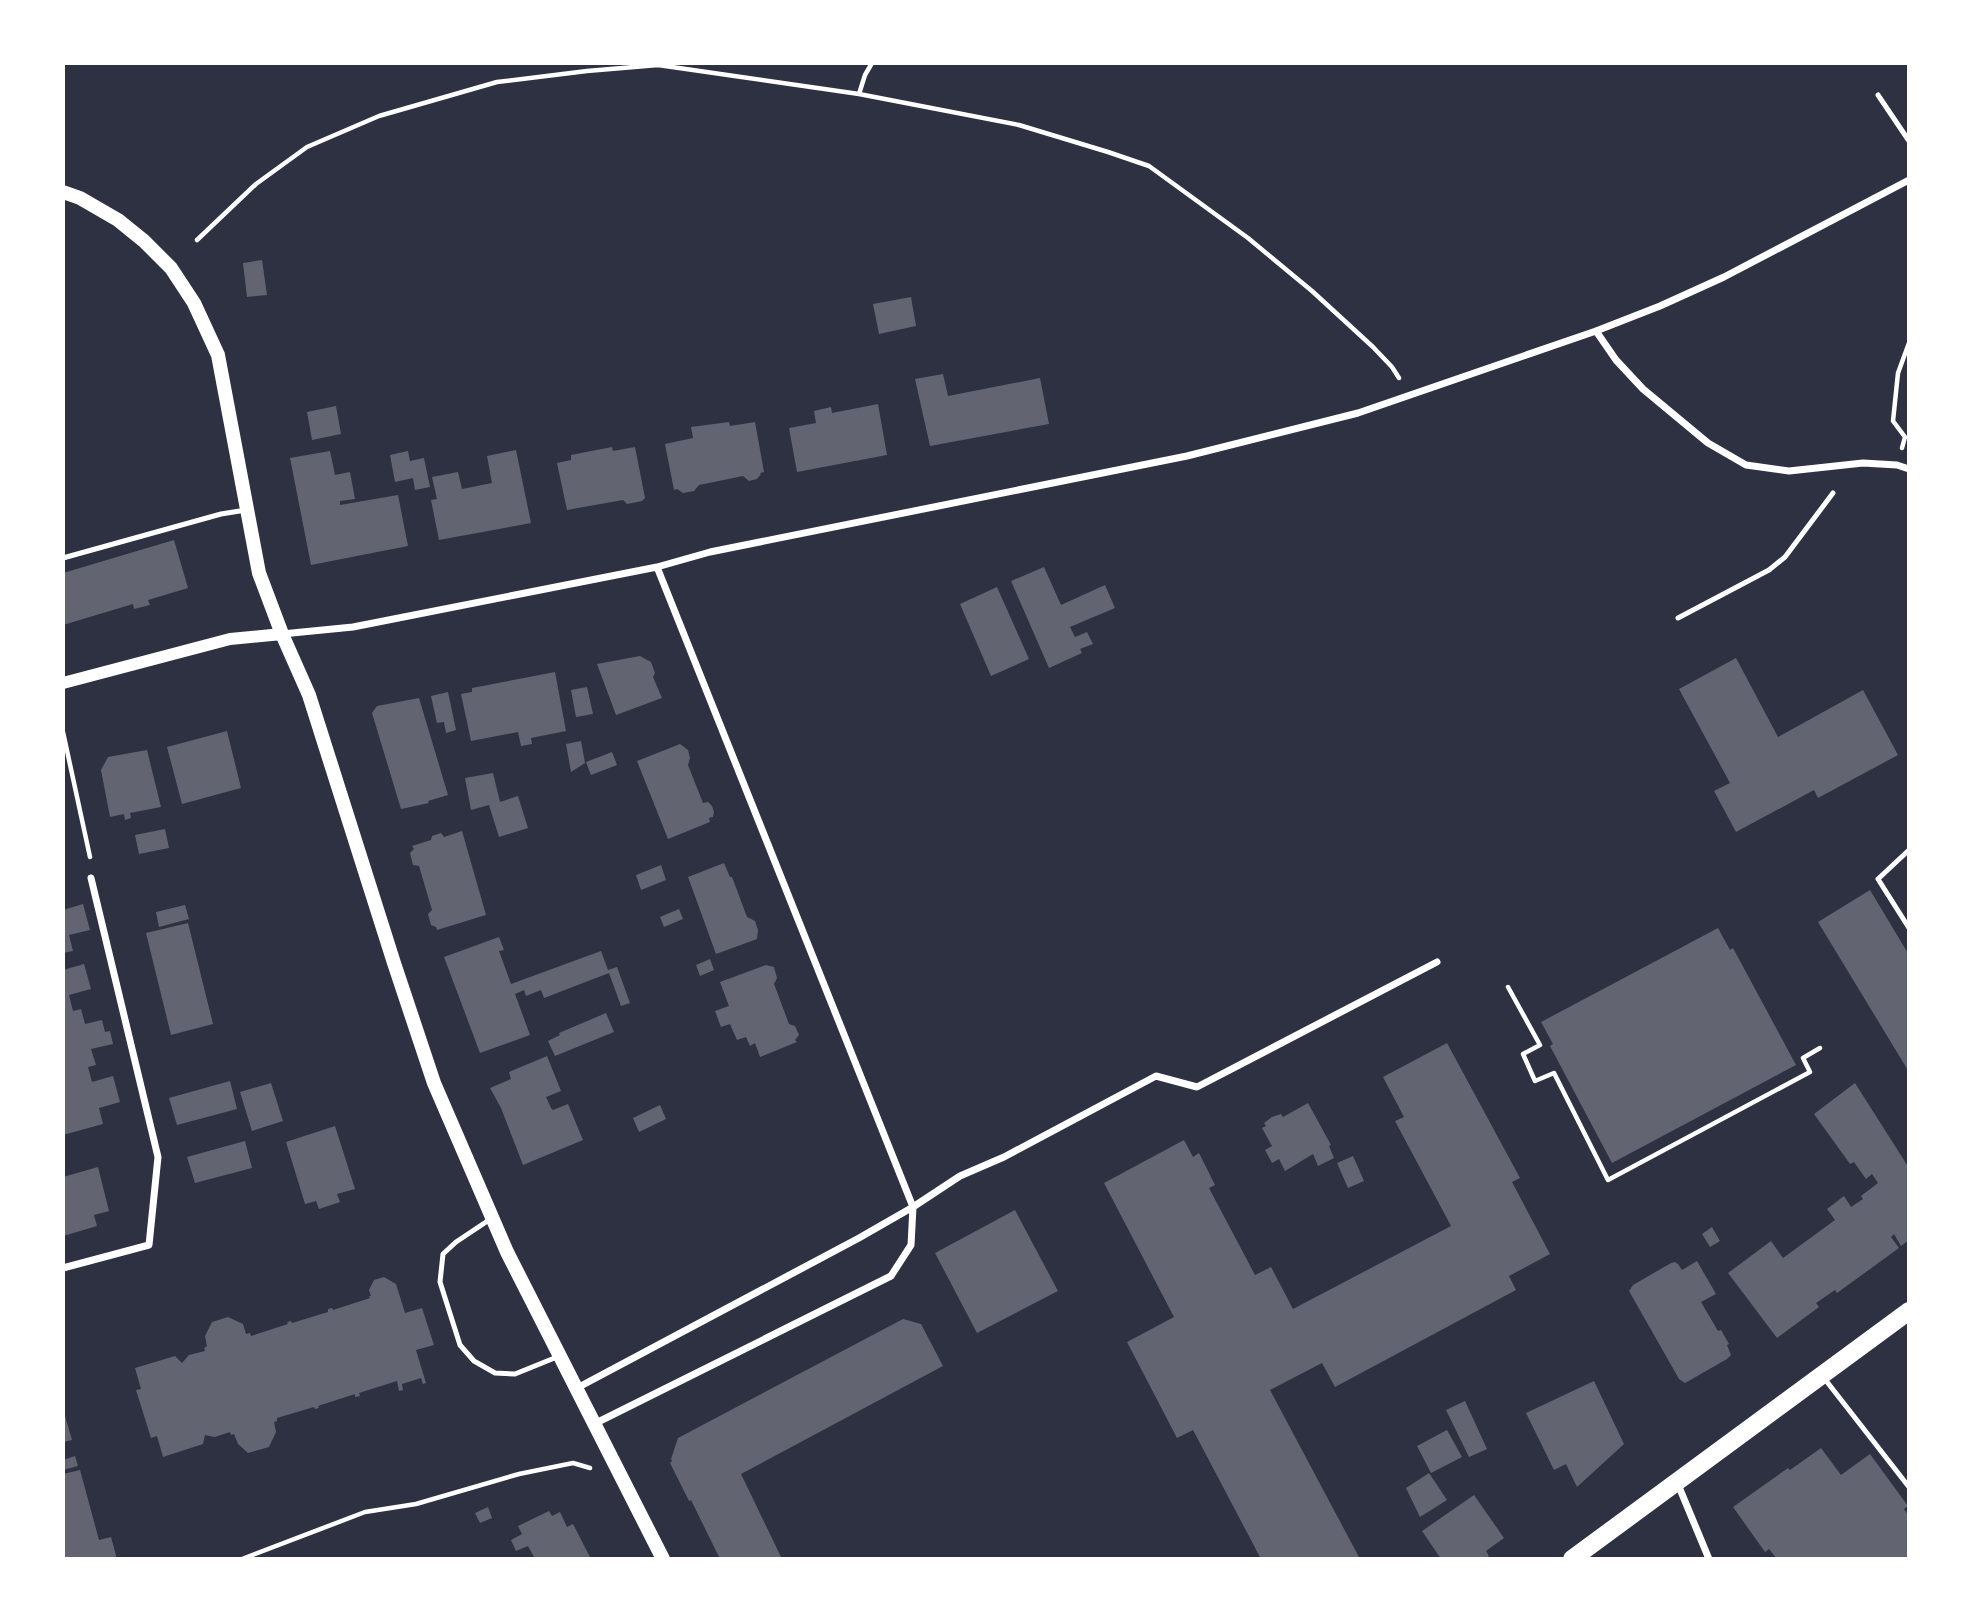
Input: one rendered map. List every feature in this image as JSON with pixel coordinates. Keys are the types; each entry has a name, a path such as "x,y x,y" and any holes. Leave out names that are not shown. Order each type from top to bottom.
{"main road":[{"path":"63,192 80,198 118,220 171,268 194,303 218,355 259,573 309,695 434,1083 492,1218 663,1559"},
{"path":"1572,1559 1909,1311"}],"street":[{"path":"63,683 230,639 353,626 657,567 722,550 1187,456 1358,413 1596,331 1660,306 1724,277 1909,180"},
{"path":"1596,331 1616,360 1663,407 1708,443 1746,465 1789,471 1863,463 1909,469"},
{"path":"594,1424 891,1276 911,1245 912,1207 657,567"},
{"path":"63,1268 149,1245 158,1157 91,878"},
{"path":"576,1389 835,1251 960,1176 1004,1157 1156,1076 1197,1087 1437,962"},
{"path":"1676,1482 1709,1559"}],"lane":[{"path":"1878,94 1909,141"},
{"path":"1678,618 1769,570 1785,557 1833,493"},
{"path":"63,558 221,514 247,510"},
{"path":"1909,850 1878,879 1909,928"},
{"path":"492,1218 443,1254 440,1282 460,1345 474,1361 495,1373 515,1374 559,1356"},
{"path":"1822,1375 1909,1487"}],"path":[{"path":"859,94 872,63"},
{"path":"197,240 256,184 307,147 379,116 497,82 658,64 859,94 1019,125 1149,166 1248,238 1312,291 1392,367 1410,395"},
{"path":"1898,466 1905,437 1893,421 1898,373 1909,344"},
{"path":"63,732 92,870 91,878"},
{"path":"1508,987 1540,1045 1523,1054 1535,1081 1554,1073 1608,1180 1810,1072 1803,1058 1819,1048"},
{"path":"242,1559 365,1512 416,1504 519,1474 573,1463 622,1478"}],"building":[{"path":"262,260 267,295 247,297 243,263"},
{"path":"911,297 916,326 879,334 873,304"},
{"path":"943,374 948,396 1040,378 1049,424 930,446 915,379"},
{"path":"878,404 887,455 797,472 789,428 816,423 814,411 831,407 832,413"},
{"path":"336,406 341,434 312,440 307,412"},
{"path":"729,422 730,426 755,422 764,472 760,473 757,479 749,481 743,476 699,485 694,491 683,493 674,490 665,444 693,438 691,427"},
{"path":"612,447 613,451 635,447 645,498 627,504 623,500 567,510 557,463 571,460 571,455"},
{"path":"516,450 531,523 439,540 431,500 437,499 432,477 458,472 462,489 492,483 487,456"},
{"path":"330,451 335,475 350,472 355,499 340,501 340,505 398,495 408,546 311,565 290,458"},
{"path":"408,451 410,461 424,458 430,487 415,490 413,478 395,482 390,455"},
{"path":"174,540 188,588 148,600 150,605 134,609 133,604 63,625 63,573"},
{"path":"1044,567 1061,605 1105,585 1115,608 1070,627 1075,637 1087,632 1093,644 1080,649 1082,653 1049,668 1011,581"},
{"path":"997,587 1029,659 991,676 960,604"},
{"path":"640,656 651,662 655,673 653,677 662,698 616,715 597,664"},
{"path":"1736,658 1778,737 1863,690 1898,755 1818,798 1814,790 1736,832 1714,791 1730,783 1679,689"},
{"path":"555,672 566,731 531,738 532,744 521,746 518,732 471,741 461,694 472,692 472,688"},
{"path":"587,687 593,714 576,717 571,690"},
{"path":"448,692 456,730 446,733 444,722 437,723 431,696"},
{"path":"419,698 448,795 428,801 429,803 401,809 372,713 377,706"},
{"path":"227,731 241,788 182,804 167,747"},
{"path":"581,741 585,763 571,772 566,744"},
{"path":"680,744 688,750 688,765 703,803 708,802 714,812 713,817 709,818 710,822 668,839 637,761"},
{"path":"147,750 161,807 130,813 131,818 125,820 124,814 110,817 101,770 108,757"},
{"path":"612,752 617,765 591,775 586,762"},
{"path":"493,773 500,802 518,796 528,828 499,837 489,805 471,810 465,778"},
{"path":"165,829 169,848 139,854 135,835"},
{"path":"462,831 486,915 437,930 431,925 428,914 432,910 419,866 413,865 410,853 414,849 412,846 431,840 432,836 441,833 444,837"},
{"path":"724,863 747,917 755,921 758,930 757,939 716,954 688,877"},
{"path":"661,865 666,880 641,890 636,875"},
{"path":"1870,890 1909,955 1909,1072 1818,922"},
{"path":"83,904 90,930 69,935 73,951 63,953 63,910"},
{"path":"185,905 189,919 159,927 156,912"},
{"path":"679,909 683,919 664,927 660,917"},
{"path":"188,923 213,1024 171,1035 146,933"},
{"path":"1718,928 1730,950 1733,948 1796,1065 1612,1163 1550,1046 1553,1044 1541,1022"},
{"path":"499,937 504,950 499,951 511,984 601,951 608,970 617,967 630,1003 621,1006 609,973 544,998 541,990 526,996 524,990 515,994 530,1035 480,1053 444,957"},
{"path":"710,959 714,970 700,976 696,965"},
{"path":"84,964 91,989 69,995 73,1011 81,1009 85,1024 102,1020 105,1032 110,1031 113,1044 91,1049 96,1065 88,1067 92,1082 113,1076 120,1102 99,1108 103,1124 63,1135 63,970"},
{"path":"766,965 774,967 777,978 774,984 789,1024 795,1026 799,1035 795,1040 797,1042 760,1057 755,1043 750,1046 746,1037 737,1040 730,1024 721,1027 715,1011 729,1006 720,982"},
{"path":"606,1013 614,1032 555,1056 548,1041 560,1035 559,1033"},
{"path":"1447,1043 1520,1178 1512,1182 1550,1254 1509,1276 1516,1290 1335,1387 1322,1363 1270,1390 1360,1559 1261,1559 1193,1430 1177,1438 1127,1342 1174,1317 1104,1183 1184,1140 1193,1157 1199,1153 1215,1185 1209,1188 1255,1275 1271,1267 1293,1309 1451,1226 1395,1121 1404,1117 1383,1077"},
{"path":"547,1056 561,1091 546,1097 553,1110 568,1104 583,1140 523,1165 501,1108 490,1088 511,1079 509,1072"},
{"path":"230,1081 237,1109 177,1125 169,1098"},
{"path":"271,1083 283,1121 252,1131 240,1092"},
{"path":"1855,1083 1909,1168 1909,1240 1901,1246 1894,1234 1891,1237 1899,1248 1837,1293 1835,1290 1816,1303 1819,1307 1777,1338 1728,1273 1771,1241 1783,1258 1835,1220 1827,1209 1844,1196 1851,1207 1878,1183 1872,1174 1866,1179 1854,1162 1850,1164 1814,1114"},
{"path":"1308,1103 1331,1145 1329,1146 1334,1158 1318,1166 1313,1154 1285,1171 1279,1159 1272,1163 1265,1150 1272,1146 1262,1128 1272,1117 1281,1114 1283,1117"},
{"path":"660,1105 666,1119 639,1132 633,1118"},
{"path":"335,1126 355,1189 337,1194 340,1202 319,1209 316,1201 305,1204 286,1142"},
{"path":"245,1141 252,1168 195,1183 187,1157"},
{"path":"1353,1156 1364,1181 1348,1188 1337,1163"},
{"path":"98,1167 109,1211 94,1215 97,1226 63,1236 63,1177"},
{"path":"1015,1210 1058,1291 977,1333 935,1253"},
{"path":"1712,1227 1720,1241 1710,1247 1702,1234"},
{"path":"1697,1261 1716,1294 1701,1302 1729,1344 1727,1345 1731,1355 1685,1383 1679,1379 1629,1291 1633,1285 1671,1263 1675,1262 1682,1270"},
{"path":"384,1277 396,1284 405,1313 422,1308 434,1345 416,1350 426,1383 423,1384 421,1378 402,1384 403,1390 399,1391 397,1381 359,1393 360,1396 355,1397 355,1394 318,1406 319,1408 314,1407 277,1418 274,1422 276,1432 269,1447 248,1453 230,1432 215,1437 205,1435 203,1444 163,1457 157,1436 151,1438 136,1390 141,1389 135,1368 175,1356 182,1363 189,1355 205,1351 205,1336 212,1322 228,1317 243,1324 246,1334 250,1333 251,1336 288,1324 287,1322 292,1323 328,1312 328,1309 333,1310 370,1298 369,1290 374,1280"},
{"path":"903,1319 921,1324 943,1366 741,1474 782,1559 720,1559 670,1463 678,1438"},
{"path":"1594,1381 1624,1444 1577,1487 1566,1464 1554,1470 1526,1413"},
{"path":"1465,1401 1487,1449 1469,1457 1446,1410"},
{"path":"63,1409 72,1440 63,1442"},
{"path":"1447,1430 1462,1457 1431,1473 1417,1446"},
{"path":"1821,1448 1841,1475 1870,1454 1908,1506 1904,1509 1909,1516 1909,1559 1777,1559 1769,1549 1765,1552 1733,1507"},
{"path":"75,1456 78,1466 63,1470 63,1460"},
{"path":"80,1470 99,1540 111,1537 117,1559 63,1559 63,1474"},
{"path":"1429,1473 1447,1500 1420,1517 1406,1488"},
{"path":"1474,1495 1504,1538 1486,1551 1489,1556 1486,1559 1441,1559 1422,1531"},
{"path":"488,1507 492,1518 480,1523 475,1513"},
{"path":"549,1511 552,1516 560,1512 567,1527 573,1524 591,1559 535,1559 528,1546 516,1551 511,1540 522,1534 518,1526"}]}
